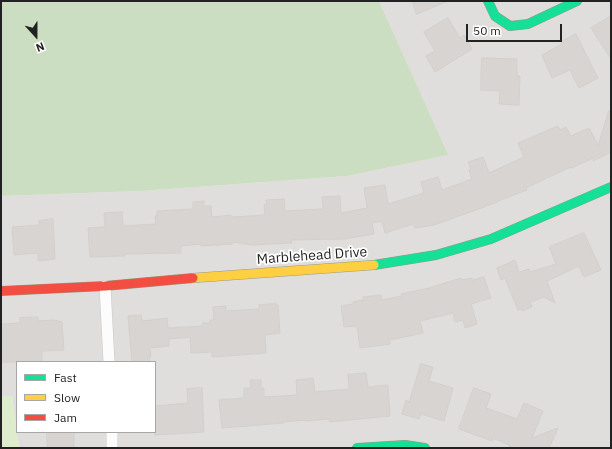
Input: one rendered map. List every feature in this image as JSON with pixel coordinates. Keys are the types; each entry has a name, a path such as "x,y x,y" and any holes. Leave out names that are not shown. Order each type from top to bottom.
{"street":[{"path":"488,1 495,16 510,26 528,24 577,1"},
{"name":"Marblehead Drive","path":"1,291 105,286 149,281 369,266 436,255 492,238 611,187"},
{"path":"105,286 109,361"},
{"path":"112,433 112,448"},
{"path":"358,448 405,445 425,448"}],"shaded area":[{"path":"379,1 611,1 611,448 19,448 17,433 156,433 156,361 16,361 16,426 12,396 1,396 1,196 141,191 347,176 447,155"}],"green space":[{"path":"1,1 379,1 448,155 347,176 141,191 1,196"},
{"path":"1,396 12,396 19,448 1,448"}],"building":[{"path":"412,1 448,1 417,14"},
{"path":"611,16 611,59 591,28"},
{"path":"448,18 460,38 464,35 472,49 435,72 426,56 435,51 424,32"},
{"path":"576,34 598,78 579,88 570,70 552,78 542,55"},
{"path":"482,58 517,59 517,76 520,76 519,105 499,104 500,91 481,90"},
{"path":"609,111 611,111 611,152 593,161 593,158 572,168 566,169 526,188 527,190 498,202 434,225 415,228 413,224 385,233 382,221 372,223 374,234 344,239 291,240 292,243 252,245 233,242 233,244 201,246 201,244 181,246 181,253 125,254 125,256 90,257 88,228 105,227 104,213 122,212 123,226 156,224 155,216 157,216 157,211 193,209 193,202 204,201 204,206 211,206 212,217 231,215 232,217 265,215 264,205 267,204 266,200 284,199 285,211 323,209 322,197 340,196 341,213 367,208 364,188 385,185 388,204 424,193 421,182 438,177 442,190 472,179 469,170 471,169 468,162 483,157 489,173 524,157 518,143 558,126 560,130 566,127 571,136 589,128 598,145"},
{"path":"53,219 55,259 38,261 38,253 14,255 12,227 40,225 39,221"},
{"path":"584,233 601,270 584,277 579,266 547,281 555,303 544,297 530,302 532,307 522,311 521,309 518,310 505,278 501,280 497,268 515,260 519,272 529,269 530,272 556,264 549,247"},
{"path":"484,277 491,298 471,304 477,324 465,328 463,320 455,322 453,313 420,321 423,333 390,340 390,344 360,348 357,326 344,327 341,306 353,304 353,302 363,300 363,297 381,295 382,300 402,296 401,294 429,288 461,278 461,280 472,278 472,280"},
{"path":"259,305 278,305 280,333 265,335 266,353 212,357 212,352 191,353 190,337 169,339 169,346 150,348 150,361 132,361 128,316 141,315 142,321 167,318 168,328 202,326 202,323 210,323 210,320 214,320 213,307 226,306 226,311 259,309"},
{"path":"38,317 38,321 54,320 62,322 64,350 42,351 42,361 1,362 1,324 20,323 20,318"},
{"path":"421,364 433,367 429,381 453,388 444,421 421,414 419,419 402,414 406,400 409,402"},
{"path":"366,373 368,387 388,385 390,416 330,422 329,419 305,420 222,428 219,400 244,398 244,388 251,388 250,380 261,380 261,388 264,388 264,397 297,395 296,380 313,378 315,392 349,389 348,375"},
{"path":"202,388 204,432 155,435 156,406 188,403 187,389"},
{"path":"474,388 491,394 486,408 517,419 524,403 543,411 532,438 558,428 549,448 507,448 511,446 493,438 492,441 459,429"},
{"path":"47,433 74,433 74,448 48,448"}],"traffic: fast":[{"path":"488,1 495,16 510,26 528,24 577,1"},
{"path":"374,265 436,255 491,239 611,187"},
{"path":"357,448 405,445 425,448"}],"traffic: slow":[{"path":"193,278 374,265"}],"traffic: jam":[{"path":"1,291 105,286 193,278"}]}
